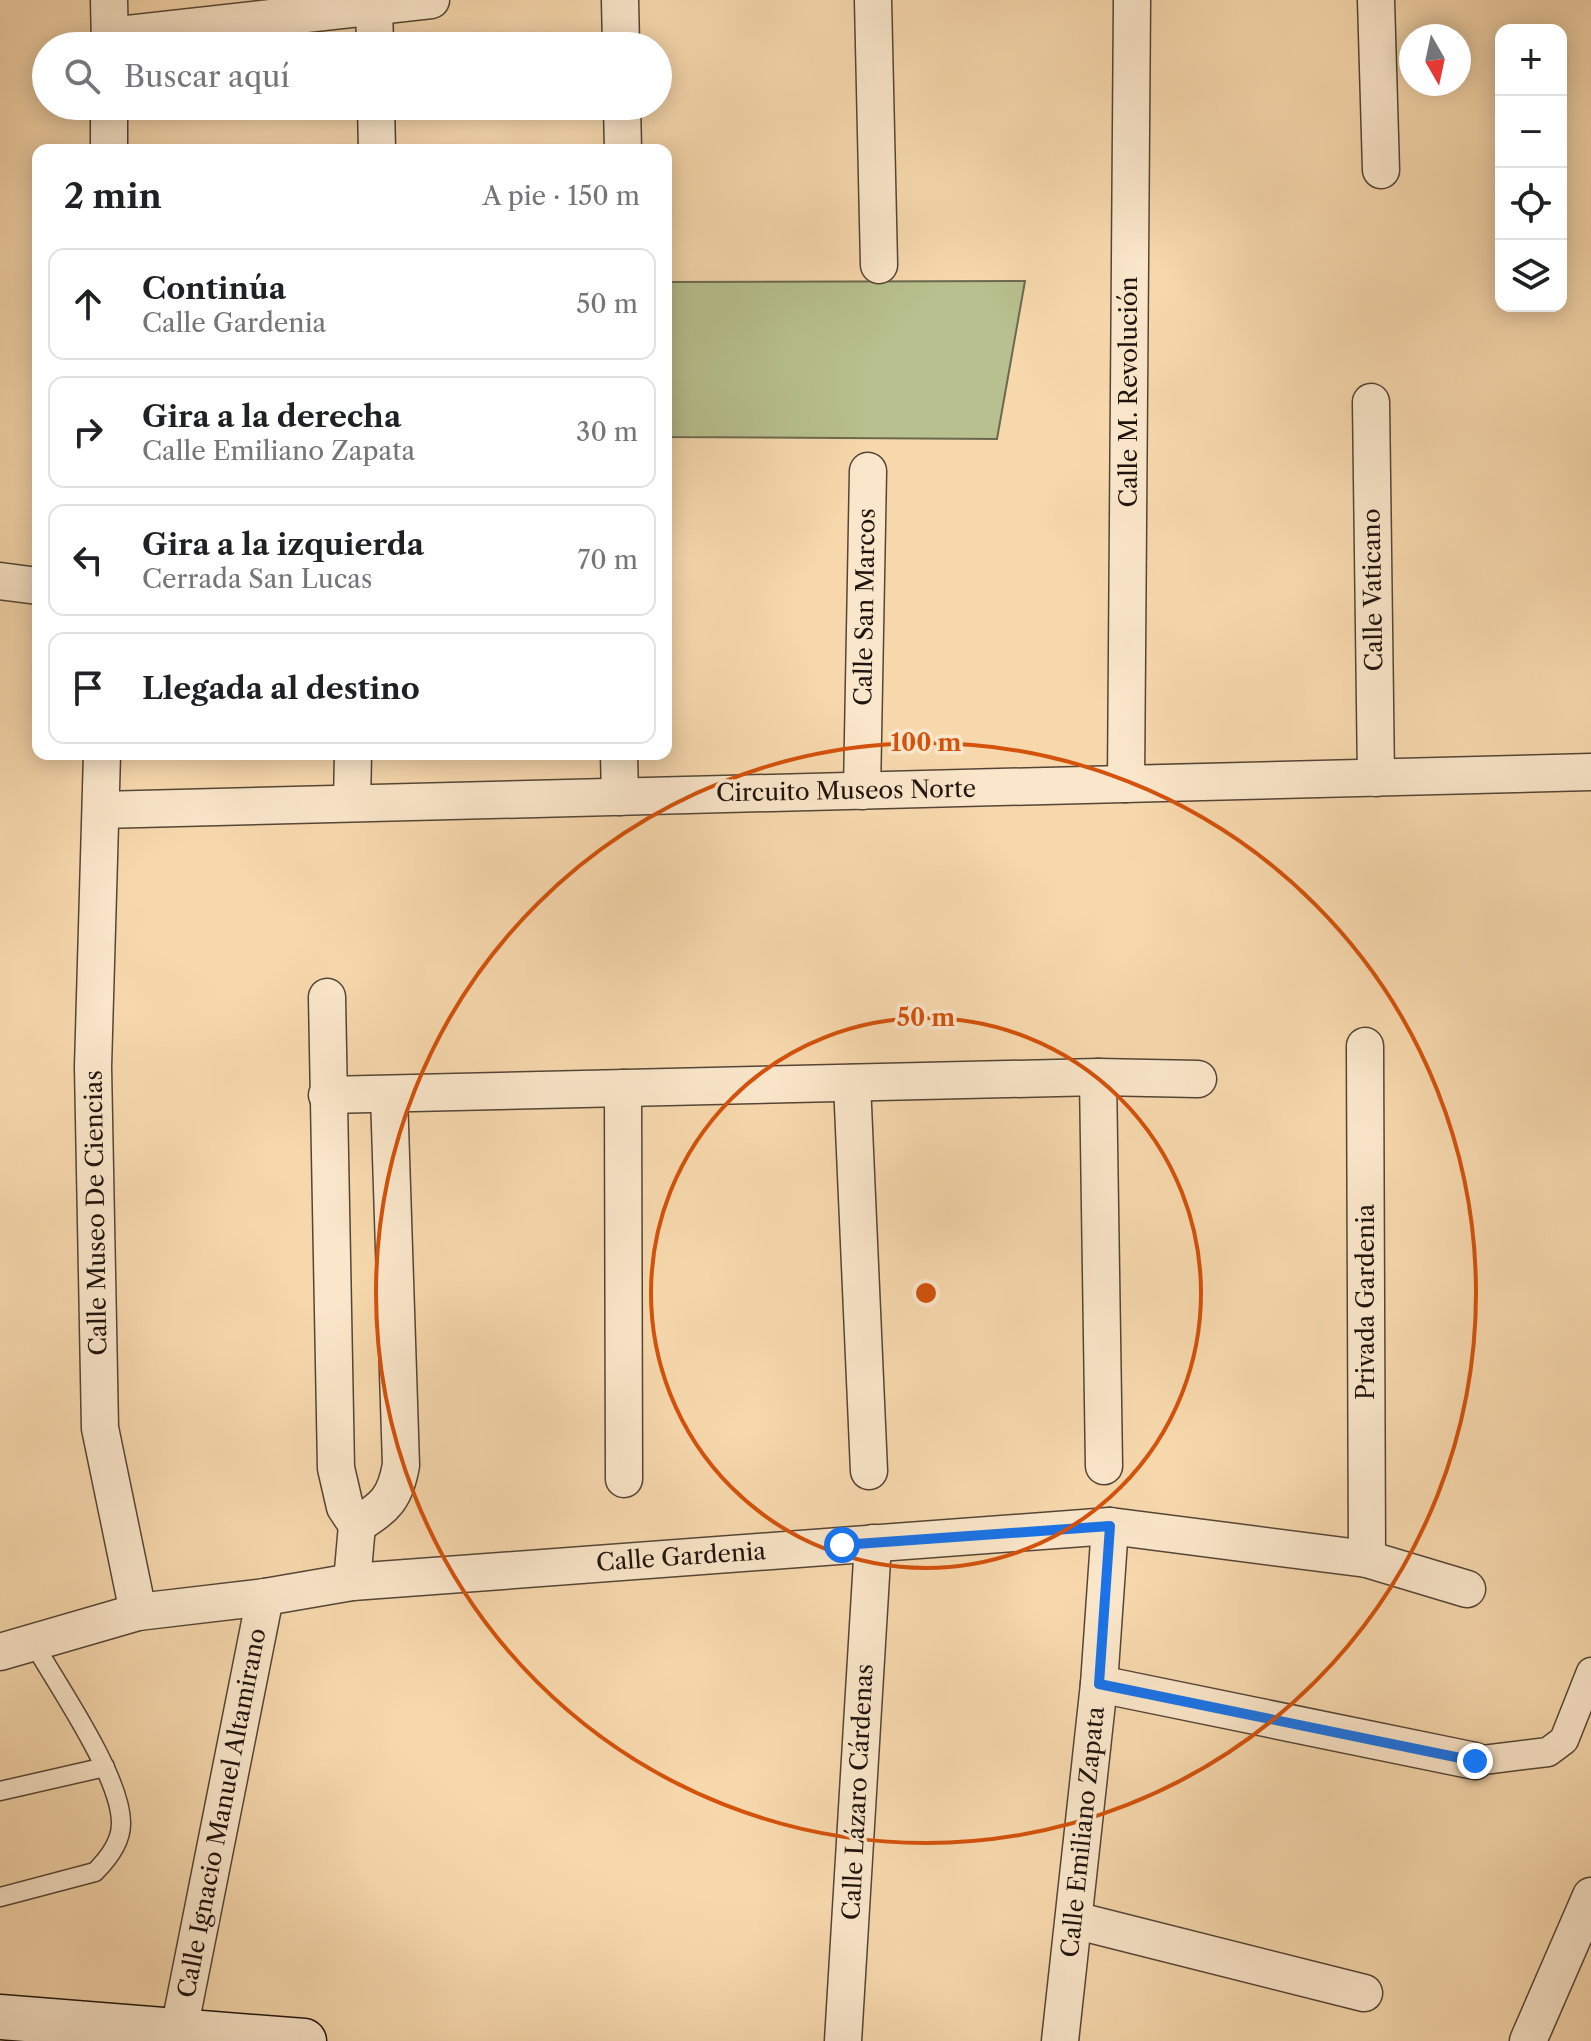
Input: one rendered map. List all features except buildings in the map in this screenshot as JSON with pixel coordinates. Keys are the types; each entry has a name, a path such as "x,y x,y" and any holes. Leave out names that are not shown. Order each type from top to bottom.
{"main road":[{"path":"0,2017 275,2040"}],"street":[{"path":"109,0 110,32"},
{"path":"178,32 431,0"},
{"path":"620,0 621,32"},
{"path":"873,0 879,265"},
{"name":"Calle M. Revolución","path":"1126,784 1132,0"},
{"path":"1376,0 1381,170"},
{"path":"374,6 375,32"},
{"path":"109,120 109,144"},
{"path":"376,120 377,144"},
{"path":"622,120 623,144"},
{"name":"Calle Vaticano","path":"1371,402 1376,778"},
{"name":"Calle San Marcos","path":"862,791 868,471"},
{"path":"0,581 32,585"},
{"name":"Calle Museo De Ciencias","path":"102,760 93,1067 100,1428 138,1612"},
{"path":"352,803 353,760"},
{"path":"619,760 620,797"},
{"name":"Circuito Museos Norte","path":"101,810 1591,772"},
{"path":"327,997 336,1468 345,1507 357,1525 352,1582"},
{"name":"Privada Gardenia","path":"1365,1046 1367,1559"},
{"path":"327,1095 1098,1077 1198,1079"},
{"path":"1098,1077 1104,1466"},
{"path":"852,1083 869,1471"},
{"path":"623,1088 624,1479"},
{"path":"357,1525 382,1509 397,1488 401,1465 389,1095"},
{"name":"Calle Gardenia","path":"16,1646 138,1612 265,1597 352,1582 1110,1526 1367,1559 1467,1589"},
{"name":"Calle Emiliano Zapata","path":"1060,2041 1099,1684 1110,1526"},
{"name":"Calle Lázaro Cárdenas","path":"843,2041 873,1543"},
{"name":"Calle Ignacio Manuel Altamirano","path":"179,2030 265,1597"},
{"path":"1099,1684 1475,1761 1548,1752 1564,1740 1591,1672"},
{"path":"1528,2041 1591,1896"},
{"path":"1074,1920 1364,1993"}],"lane":[{"path":"0,1897 95,1872 117,1841 121,1826 119,1806 105,1767 16,1646"},
{"path":"0,1791 105,1767"}],"green space":[{"path":"1025,281 997,439 672,437 672,282"}],"route":[{"path":"842,1545 1110,1526 1099,1684 1475,1761"}]}
